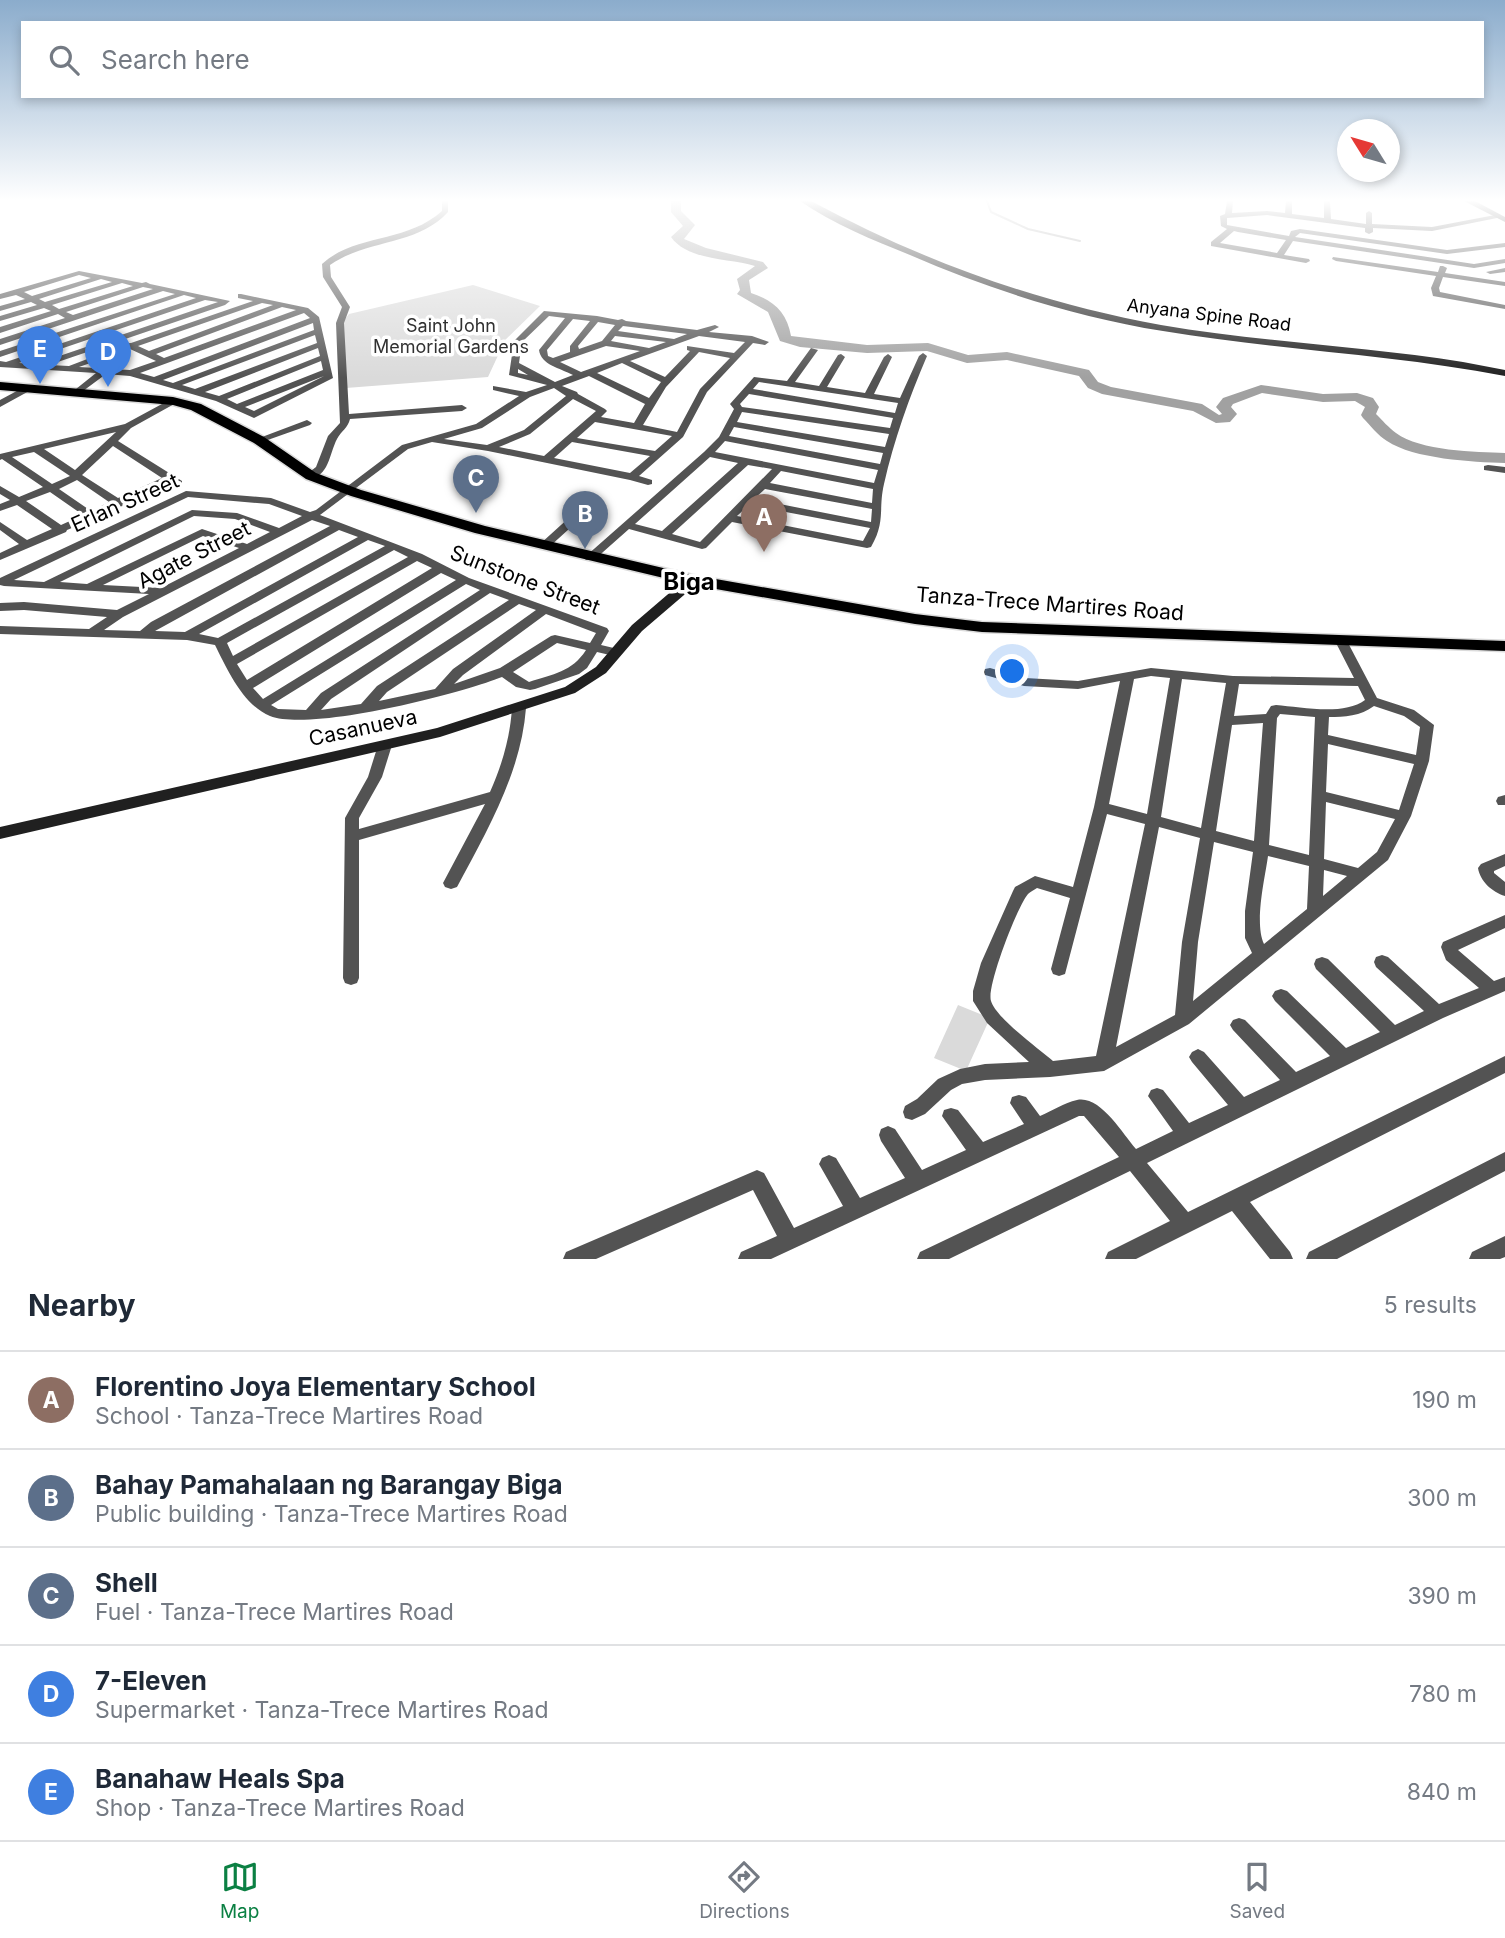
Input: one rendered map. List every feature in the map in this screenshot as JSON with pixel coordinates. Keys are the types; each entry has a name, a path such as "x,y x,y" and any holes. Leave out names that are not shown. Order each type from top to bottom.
{"main road":[{"name":"Anyana Spine Road","path":"932,260 1040,298 1107,317 1167,329 1406,354 1505,371"},
{"name":"Anyana Spine Road","path":"942,260 1045,296 1167,326 1404,351 1505,371"},
{"name":"Tanza-Trece Martires Road","path":"10,388 85,391 173,401 196,407 259,440 311,477 353,492 594,558 693,580 903,618 982,627 1505,646"},
{"name":"Casanueva","path":"0,833 385,745 519,708 589,680 636,628 693,580"}],"street":[{"path":"311,477 321,469 330,442 345,417 340,323 346,307 327,277 326,264 335,260"},
{"path":"1427,260 1505,282"},
{"path":"1427,260 1474,265 1505,261"},
{"path":"1439,260 1505,299"},
{"path":"1450,260 1444,263 1436,294 1505,307"},
{"path":"1444,263 1455,260"},
{"path":"1444,263 1455,260"},
{"path":"1444,263 1474,265 1505,282"},
{"path":"1444,263 1466,271"},
{"path":"1444,263 1505,292"},
{"path":"1490,272 1505,270"},
{"path":"0,297 79,273 126,279 181,294 226,301"},
{"path":"0,309 105,276"},
{"path":"0,319 126,279"},
{"path":"0,330 147,284"},
{"path":"0,342 162,289"},
{"path":"33,367 251,291"},
{"path":"18,292 164,361"},
{"path":"0,354 181,294"},
{"path":"3,364 131,373 238,407 327,371 316,319 305,310 241,296"},
{"path":"3,364 202,298"},
{"path":"66,369 263,300"},
{"path":"149,354 284,304"},
{"path":"131,373 305,310"},
{"path":"547,459 602,411 515,364 518,341 547,313 765,342"},
{"path":"571,316 543,350 544,357 550,362 649,402"},
{"path":"575,354 574,346 597,318"},
{"path":"154,380 316,319"},
{"path":"605,343 622,321"},
{"path":"429,440 484,424 550,382 584,374 715,327"},
{"path":"175,385 317,332"},
{"path":"612,332 676,341"},
{"path":"632,477 680,435 703,391 752,339"},
{"path":"550,362 605,343 650,350"},
{"path":"196,392 321,344"},
{"path":"666,344 736,356"},
{"path":"637,427 649,402 665,380 697,349"},
{"path":"789,384 814,350"},
{"path":"729,518 867,545 876,526 878,487 902,401 923,356"},
{"path":"219,399 324,357"},
{"path":"821,390 841,357"},
{"path":"868,396 888,357"},
{"path":"622,360 665,380"},
{"path":"85,391 106,370"},
{"path":"85,391 117,371"},
{"path":"895,432 739,409 735,404 757,379 902,401"},
{"path":"0,404 10,388"},
{"path":"496,388 527,395"},
{"path":"746,391 899,416"},
{"path":"488,448 527,432 574,394"},
{"path":"2,456 128,426 173,401"},
{"path":"345,417 462,408"},
{"path":"594,558 609,541 708,454 723,438 739,409"},
{"path":"595,419 680,435"},
{"path":"259,440 307,423"},
{"path":"732,424 889,451"},
{"path":"0,508 51,489 75,476 128,426"},
{"path":"723,438 884,468"},
{"path":"569,439 659,455"},
{"path":"429,440 547,459 648,482"},
{"name":"Agate Street","path":"94,631 119,614 317,513 388,468 401,455 401,450 429,440"},
{"path":"0,557 119,504 128,495 174,480 113,442"},
{"path":"35,448 119,504"},
{"path":"708,454 878,487"},
{"path":"2,456 92,516"},
{"path":"665,535 746,461"},
{"path":"627,525 702,546 779,468"},
{"path":"1488,468 1504,473"},
{"path":"762,485 877,507"},
{"path":"0,489 62,530"},
{"name":"Erlan Street","path":"0,582 191,493 262,499 317,513 340,526 368,536"},
{"path":"746,501 876,526"},
{"path":"544,546 586,508"},
{"path":"46,585 192,513 237,516 280,533"},
{"path":"0,525 27,545"},
{"path":"142,635 155,625 340,526"},
{"path":"89,587 202,532 249,548"},
{"path":"187,636 368,536"},
{"name":"Sunstone Street","path":"368,536 394,545 465,580 598,627 603,631 594,647"},
{"path":"0,630 187,636 220,642 394,545"},
{"path":"231,662 418,556"},
{"path":"246,685 439,569"},
{"path":"262,705 465,580"},
{"path":"0,582 163,591"},
{"path":"310,715 326,696 489,589"},
{"path":"366,707 382,689 519,599"},
{"path":"0,607 24,606 119,614"},
{"path":"441,690 458,671 546,609"},
{"path":"220,642 246,685 262,705 274,712 310,715 366,707 504,672 555,639 614,652"},
{"path":"912,1112 928,1104 941,1087 953,1079 1104,1063 1183,1019 1383,856 1404,816 1422,761 1427,725 1409,713 1372,701 1341,641"},
{"path":"504,672 530,686 574,671 583,665 594,647"},
{"path":"990,672 1012,680 1078,685 1128,675 1177,673 1233,680 1363,682"},
{"path":"1104,1063 1153,821 1177,673"},
{"path":"1059,968 1101,807 1128,675"},
{"path":"1183,1019 1190,942 1233,680"},
{"path":"1261,956 1253,938 1270,718 1276,709 1322,712 1360,710 1372,701"},
{"path":"451,883 494,796 519,729 519,708"},
{"path":"1315,911 1322,712"},
{"path":"1226,721 1270,718"},
{"path":"1321,738 1422,761"},
{"path":"351,978 352,818 376,777 385,745"},
{"path":"1319,794 1404,816"},
{"path":"351,837 494,796"},
{"path":"1101,807 1360,874"},
{"path":"1505,860 1486,868 1487,876 1505,890"},
{"path":"1050,1069 997,1021 982,1003 981,985 1021,891 1035,882 1077,894"},
{"path":"1499,987 1452,956 1449,947 1505,921"},
{"path":"1382,962 1437,1013"},
{"path":"1322,964 1393,1034"},
{"path":"927,1259 1437,1013 1499,987"},
{"path":"1281,996 1344,1058"},
{"path":"1239,1025 1294,1082"},
{"path":"1198,1057 1242,1108"},
{"path":"1115,1259 1505,1064"},
{"path":"1157,1096 1186,1134"},
{"path":"1019,1103 1037,1127"},
{"path":"748,1259 1078,1108 1088,1108 1185,1224"},
{"path":"951,1116 980,1153"},
{"path":"888,1135 918,1181"},
{"path":"1316,1259 1505,1161"},
{"path":"829,1164 856,1210"},
{"path":"573,1259 757,1180 790,1240"},
{"path":"1235,1199 1283,1259"},
{"path":"1479,1259 1505,1245"}],"green space":[{"name":"Saint John Memorial Gardens","path":"473,285 540,306 498,347 502,347 488,377 346,388 341,324 349,314"},
{"path":"958,1005 990,1018 966,1071 934,1058"}],"waterway":[{"path":"744,260 759,264 762,268 743,279 746,291 743,294 760,300 773,309 781,321 785,338 800,343 867,349 928,347 967,359 1007,356 1084,373 1093,385 1107,391 1197,407 1216,419 1225,419 1230,414 1223,407 1228,401 1261,389 1323,398 1357,397 1368,401 1372,407 1368,415 1392,438 1415,447 1473,457 1505,458"}],"place":[{"name":"Banahaw Heals Spa","path":"40,384"},
{"name":"7-Eleven","path":"108,387"},
{"name":"Shell","path":"476,513"},
{"name":"Bahay Pamahalaan ng Barangay Biga","path":"585,549"},
{"name":"Florentino Joya Elementary School","path":"764,552"}],"district":[{"name":"Biga","path":"689,582"}]}
